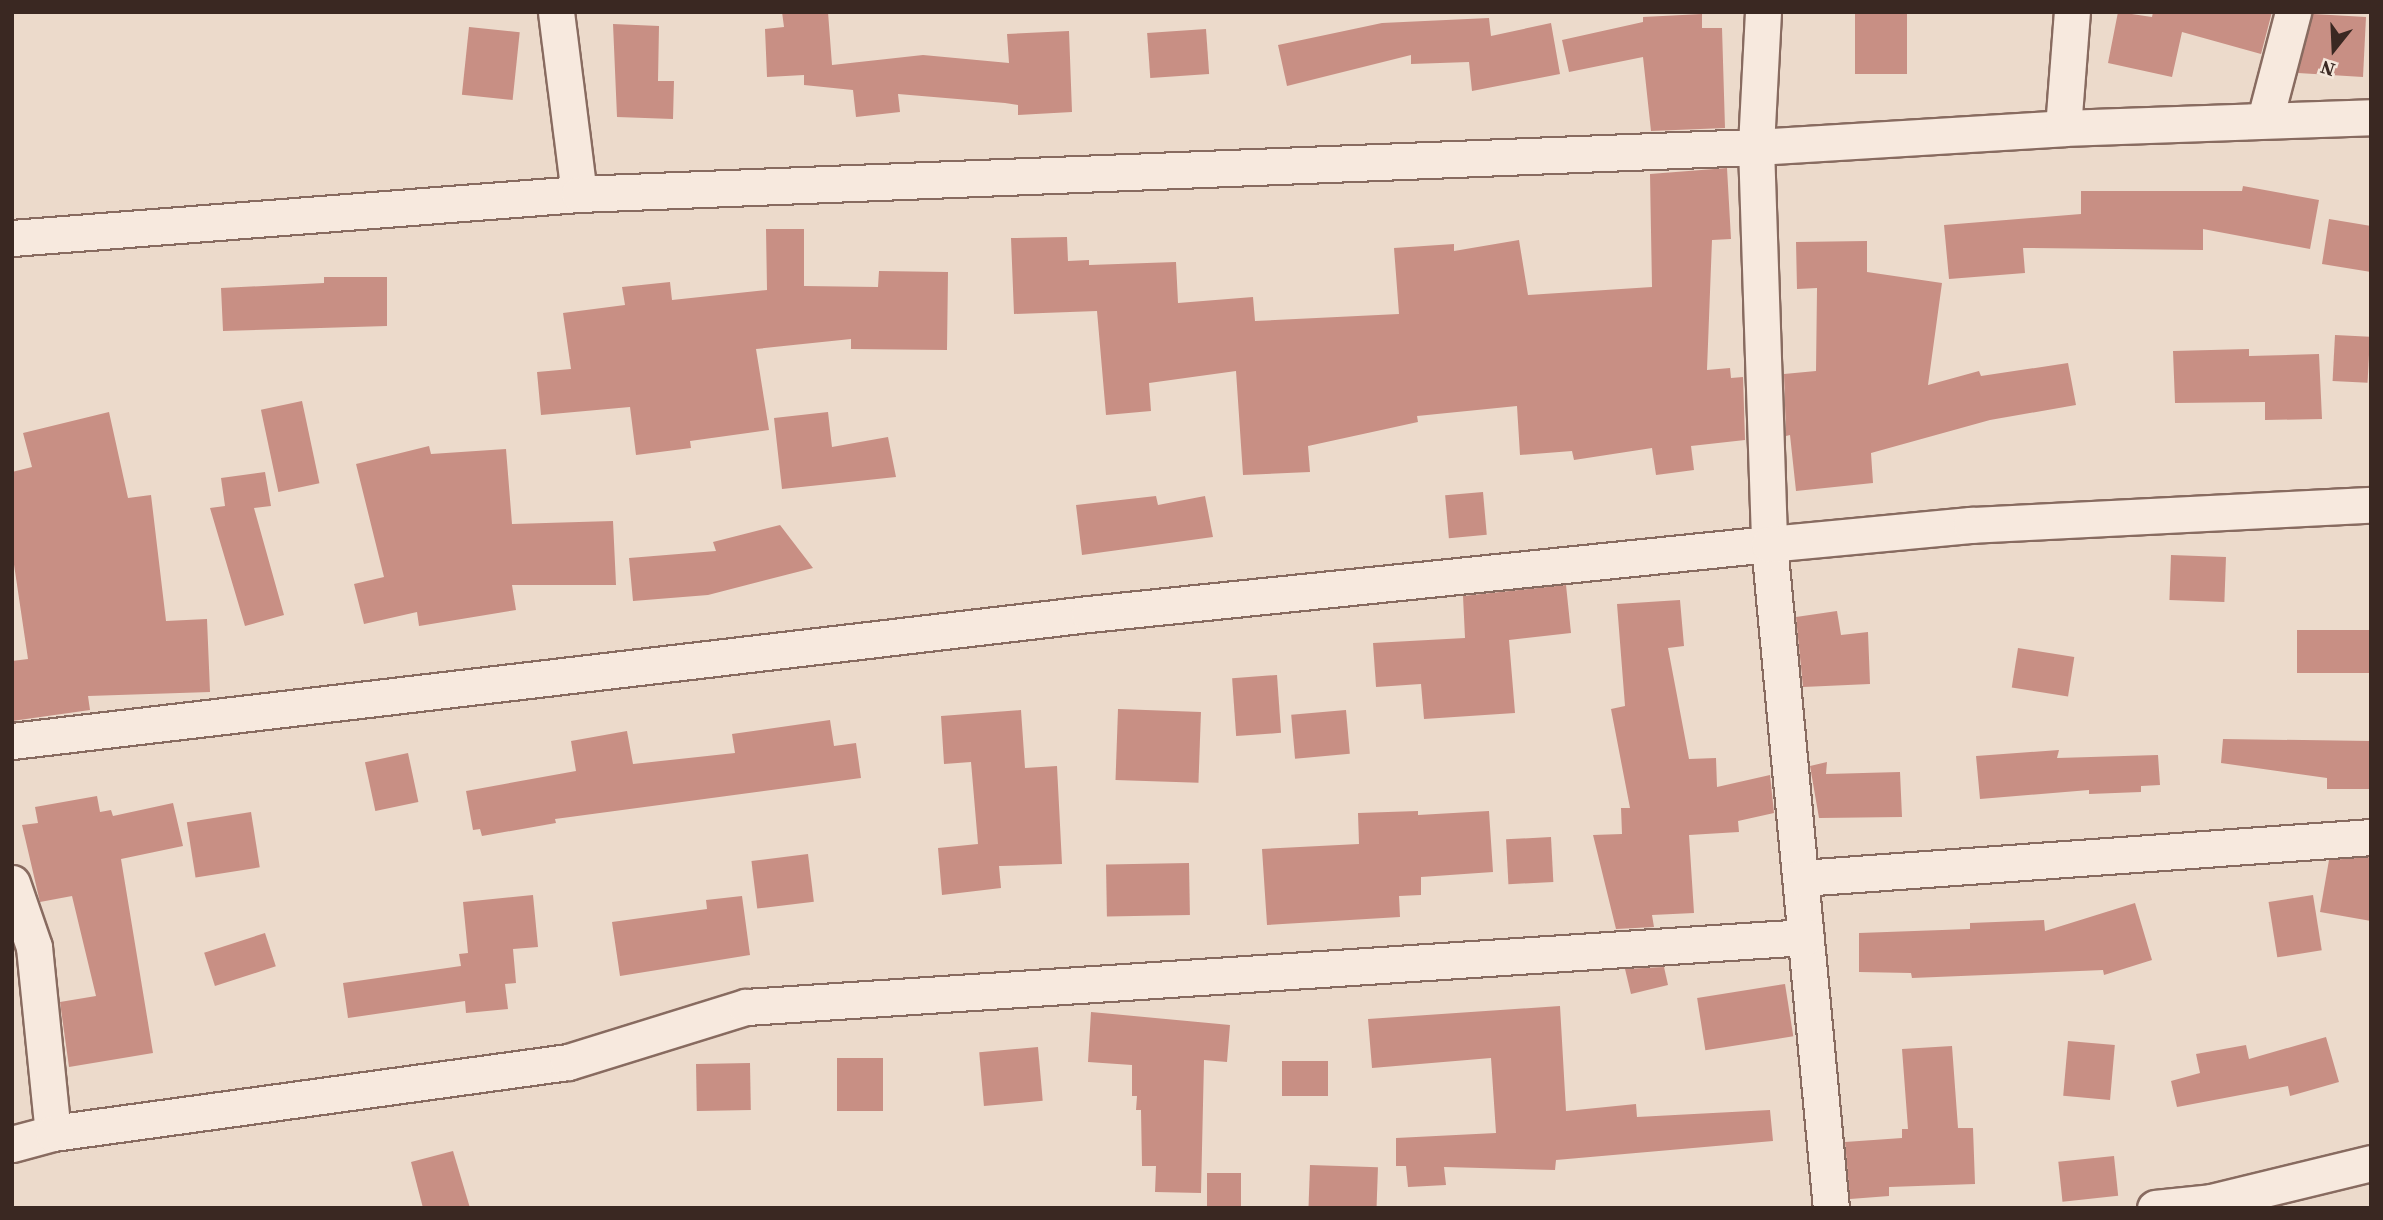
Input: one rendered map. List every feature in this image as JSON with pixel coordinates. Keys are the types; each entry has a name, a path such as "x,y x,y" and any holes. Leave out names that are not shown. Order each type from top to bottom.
{"street":[{"path":"556,12 579,194"},
{"path":"1763,12 1756,147 1769,544 1831,1208"},
{"path":"2063,128 2073,12"},
{"path":"2264,119 2293,12"},
{"path":"12,238 579,194 1756,147 2063,128 2371,117"},
{"path":"12,741 1089,614 1769,544 1971,525 2371,505"},
{"path":"1801,878 2371,837"},
{"path":"12,883 34,947 53,1133"},
{"path":"12,1144 53,1133 568,1062 746,1007 1806,937"},
{"path":"2155,1208 2211,1202 2371,1163"}],"building":[{"path":"782,12 828,12 832,65 923,55 1009,63 1007,34 1069,31 1072,112 1018,115 1018,105 898,94 900,112 856,117 853,90 804,85 804,75 767,77 765,29 784,27"},
{"path":"1855,12 1907,12 1907,74 1855,74"},
{"path":"2118,12 2152,17 2153,12 2272,12 2261,54 2182,32 2172,77 2108,63"},
{"path":"1702,14 1702,28 1722,28 1725,128 1651,131 1643,57 1569,72 1562,40 1643,22 1643,17"},
{"path":"2313,14 2366,17 2363,77 2298,73"},
{"path":"1489,18 1491,36 1551,23 1560,74 1472,91 1469,62 1411,64 1411,55 1287,86 1278,45 1382,23"},
{"path":"613,24 659,26 658,81 674,81 673,119 617,117"},
{"path":"469,27 520,32 513,100 462,95"},
{"path":"1206,29 1209,74 1150,78 1147,33"},
{"path":"1727,168 1731,239 1712,240 1707,370 1730,368 1731,378 1743,377 1745,440 1691,446 1694,470 1656,475 1652,448 1574,460 1572,451 1520,455 1517,406 1417,416 1418,422 1308,446 1310,472 1243,475 1236,371 1149,383 1151,411 1106,415 1097,311 1014,314 1011,238 1067,237 1068,261 1089,260 1089,265 1176,262 1178,303 1253,297 1255,321 1399,314 1394,248 1454,244 1454,251 1519,240 1528,295 1652,287 1650,174"},
{"path":"2243,186 2319,200 2310,249 2203,229 2203,250 2023,248 2025,273 1949,279 1944,225 2081,214 2081,191 2242,191"},
{"path":"2329,219 2371,226 2371,272 2322,264"},
{"path":"766,229 804,229 804,286 878,287 879,271 948,272 947,350 851,349 851,339 756,349 769,430 690,441 691,448 636,455 630,407 541,415 537,372 571,369 563,313 625,305 622,287 670,282 672,300 767,290"},
{"path":"1867,241 1867,272 1942,283 1928,385 1979,371 1981,376 2068,363 2076,405 1990,420 1871,453 1873,483 1796,491 1790,435 1786,436 1784,374 1816,371 1817,288 1797,289 1796,242"},
{"path":"324,277 387,277 387,326 223,331 221,288 324,283"},
{"path":"2335,335 2370,337 2368,383 2333,381"},
{"path":"2249,349 2249,356 2319,354 2322,419 2265,420 2265,402 2175,403 2173,351"},
{"path":"302,401 319,483 278,492 261,410"},
{"path":"109,412 128,498 151,495 166,621 207,619 210,692 88,696 90,710 12,721 12,661 28,659 12,551 12,472 32,467 23,433"},
{"path":"828,412 832,447 888,437 896,477 782,489 774,418"},
{"path":"429,446 431,454 506,449 512,524 613,521 616,585 512,585 516,610 419,626 417,612 364,624 354,584 384,577 356,464"},
{"path":"265,472 271,506 254,508 284,615 245,626 210,508 225,506 221,478"},
{"path":"1483,492 1487,535 1449,538 1445,495"},
{"path":"1156,496 1158,505 1205,496 1213,537 1082,555 1076,505"},
{"path":"780,525 813,568 708,595 633,601 629,558 716,551 713,542"},
{"path":"2171,555 2226,557 2224,602 2169,600"},
{"path":"1566,585 1571,633 1509,640 1515,713 1424,719 1421,684 1376,687 1373,643 1465,638 1463,596"},
{"path":"1680,600 1684,646 1668,648 1689,759 1716,758 1717,787 1770,775 1774,813 1738,821 1739,832 1689,835 1694,913 1652,915 1654,927 1616,929 1593,835 1622,834 1621,808 1630,808 1611,709 1625,706 1617,604"},
{"path":"1837,611 1841,635 1868,632 1870,684 1803,687 1796,617"},
{"path":"2297,630 2371,630 2371,673 2297,673"},
{"path":"2018,648 2074,657 2068,696 2012,688"},
{"path":"1277,675 1281,733 1236,736 1232,678"},
{"path":"1118,709 1201,712 1198,783 1116,780"},
{"path":"1021,710 1025,768 1057,766 1062,864 999,866 1001,888 942,895 938,848 978,844 971,762 944,764 941,716"},
{"path":"1346,710 1350,754 1295,759 1291,715"},
{"path":"830,720 834,746 856,743 861,778 555,819 556,823 482,836 480,829 473,830 466,791 576,771 571,741 627,731 633,764 735,753 732,734"},
{"path":"2223,739 2371,741 2371,789 2327,789 2327,778 2221,763"},
{"path":"2059,750 2057,758 2158,755 2160,785 2141,786 2141,792 2089,794 2089,790 1980,799 1976,756"},
{"path":"408,753 418,802 375,811 365,762"},
{"path":"1827,762 1826,774 1900,772 1902,817 1819,818 1810,766"},
{"path":"97,796 100,812 111,810 113,816 173,803 183,846 121,859 153,1053 69,1067 60,1002 96,996 72,896 40,902 22,825 38,823 35,807"},
{"path":"1418,811 1418,815 1489,811 1493,872 1421,877 1421,895 1399,896 1400,917 1267,925 1262,849 1359,844 1358,813"},
{"path":"251,812 260,867 196,877 187,822"},
{"path":"1551,837 1553,882 1508,884 1506,839"},
{"path":"808,854 814,902 757,909 751,861"},
{"path":"2371,857 2371,921 2320,912 2329,860"},
{"path":"1189,863 1190,915 1107,916 1106,864"},
{"path":"533,895 538,947 513,949 516,983 505,984 508,1009 466,1013 465,1001 348,1018 343,983 461,966 459,954 468,953 463,902"},
{"path":"2313,895 2322,950 2277,957 2269,902"},
{"path":"742,896 750,955 620,976 612,922 707,909 706,900"},
{"path":"2135,903 2152,960 2104,975 2103,970 1912,978 1911,973 1859,972 1859,933 1970,929 1970,923 2044,920 2045,931"},
{"path":"265,933 276,966 215,986 204,953"},
{"path":"1664,967 1668,985 1631,994 1625,969"},
{"path":"1785,984 1793,1036 1705,1050 1697,998"},
{"path":"1560,1006 1566,1111 1636,1104 1637,1117 1770,1110 1773,1141 1556,1160 1555,1170 1444,1167 1446,1185 1408,1187 1406,1166 1396,1166 1396,1138 1496,1133 1491,1058 1372,1068 1368,1019"},
{"path":"1091,1012 1230,1025 1227,1062 1204,1060 1201,1193 1155,1192 1156,1166 1142,1166 1141,1110 1136,1110 1137,1096 1132,1096 1132,1065 1088,1062"},
{"path":"2326,1037 2339,1082 2290,1096 2288,1086 2177,1107 2171,1081 2200,1073 2196,1054 2246,1045 2249,1059"},
{"path":"2068,1041 2115,1045 2110,1100 2063,1096"},
{"path":"1952,1046 1958,1128 1973,1128 1975,1184 1889,1187 1889,1196 1850,1199 1845,1142 1902,1138 1902,1129 1908,1129 1902,1049"},
{"path":"1038,1047 1043,1101 984,1106 979,1052"},
{"path":"837,1058 883,1058 883,1111 837,1111"},
{"path":"1282,1061 1328,1061 1328,1096 1282,1096"},
{"path":"750,1063 751,1110 697,1111 696,1064"},
{"path":"453,1151 470,1208 423,1208 411,1162"},
{"path":"2114,1156 2118,1196 2062,1202 2058,1162"},
{"path":"1310,1165 1378,1167 1377,1208 1308,1208"},
{"path":"1207,1173 1241,1173 1241,1208 1207,1208"}]}
